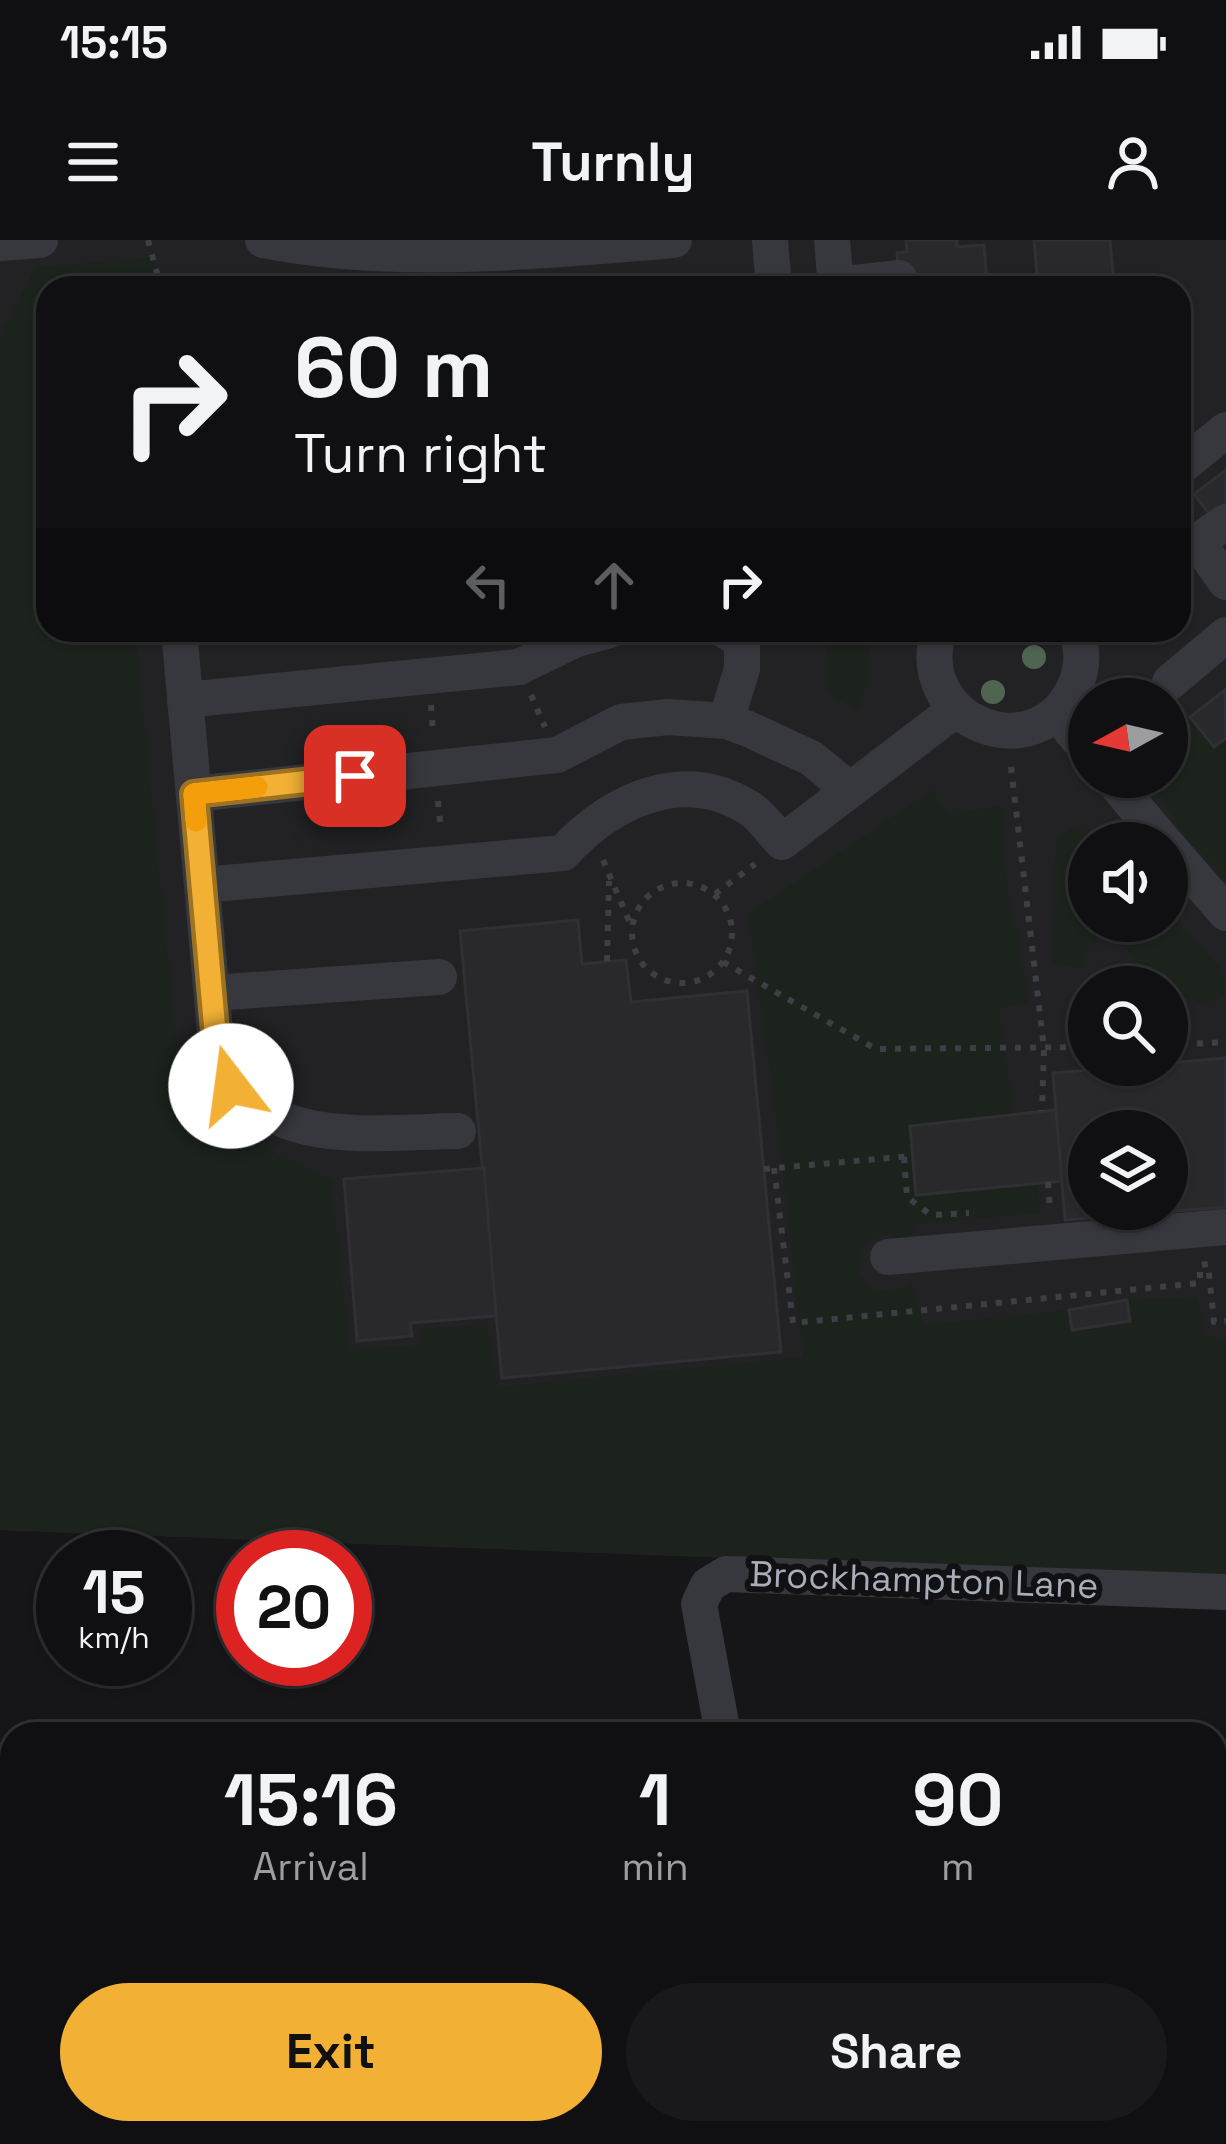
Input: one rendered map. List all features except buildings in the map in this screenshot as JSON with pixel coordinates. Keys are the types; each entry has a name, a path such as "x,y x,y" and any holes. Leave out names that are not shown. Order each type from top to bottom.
{"street":[{"path":"266,240 332,247 534,252 674,240"},
{"path":"770,240 773,276"},
{"path":"832,240 835,276"},
{"path":"1191,458 1226,430"},
{"path":"1201,540 1226,582"},
{"path":"1175,678 1226,635"},
{"path":"180,642 217,1054 231,1086 288,1125 353,1132 458,1131"},
{"path":"185,700 519,667 570,642"},
{"path":"726,721 742,642"},
{"path":"937,642 933,663 940,688 955,710 985,728 1010,732 1035,727 1070,699 1081,672 1082,642"},
{"path":"202,885 563,853 589,826 640,796 676,789 717,794 751,809 782,842 955,710"},
{"path":"1057,713 1068,726"},
{"path":"194,794 557,755 621,722 668,717 726,721 811,758 850,790"},
{"path":"1128,798 1148,822"},
{"path":"1188,869 1226,913"},
{"path":"212,993 439,977"},
{"path":"888,1257 1226,1227"},
{"name":"Brockhampton Lane","path":"721,1722 698,1604 708,1585 725,1574 1226,1592"}],"path":[{"path":"148,240 158,276"},
{"path":"1011,767 1044,1049 1042,1112"},
{"path":"589,826 643,965 657,977 695,982 723,962 732,929 728,912 715,894 696,884 674,883 653,891 638,908 632,928"},
{"path":"715,894 782,842"},
{"path":"607,962 610,875"},
{"path":"723,962 876,1049 1068,1048"},
{"path":"1188,1044 1226,1042"},
{"path":"764,1169 908,1156 908,1197 932,1215 979,1212"},
{"path":"1209,1272 1214,1322 1226,1321"}],"shaded area":[{"path":"0,240 1226,240 1226,1577 372,1544 372,1530 216,1530 216,1538 192,1537 192,1530 0,1530"},
{"path":"153,258 158,276 36,276 36,642 136,642 182,1099 209,1100 261,1146 331,1179 350,1349 422,1345 422,1329 487,1324 498,1387 803,1357 748,914 932,790 948,814 1001,806 1011,928 1018,931 1028,1002 999,1009 1014,1114 910,1126 916,1194 1038,1183 1040,1213 915,1224 909,1248 889,1235 869,1243 860,1259 860,1275 874,1290 901,1289 911,1281 923,1325 1069,1310 1073,1330 1130,1321 1127,1300 1198,1297 1204,1336 1226,1338 1226,1577 372,1544 372,1530 216,1530 216,1538 192,1537 192,1530 0,1530 0,335 36,267"},
{"path":"825,642 868,642 871,665 859,711 827,693"},
{"path":"1188,718 1214,747 1226,738 1226,879 1188,839 1188,822 1175,822 1161,798 1188,798"},
{"path":"1068,831 1068,942 1099,942 1090,946 1080,966 1053,962 1056,838"},
{"path":"1188,932 1222,969 1225,996 1206,1005 1188,998 1188,966 1140,966 1120,942 1188,942"}],"slow traffic":[{"path":"196,821 194,794 257,787"}],"route":[{"path":"231,1086 217,1054 194,794 355,776"}]}
